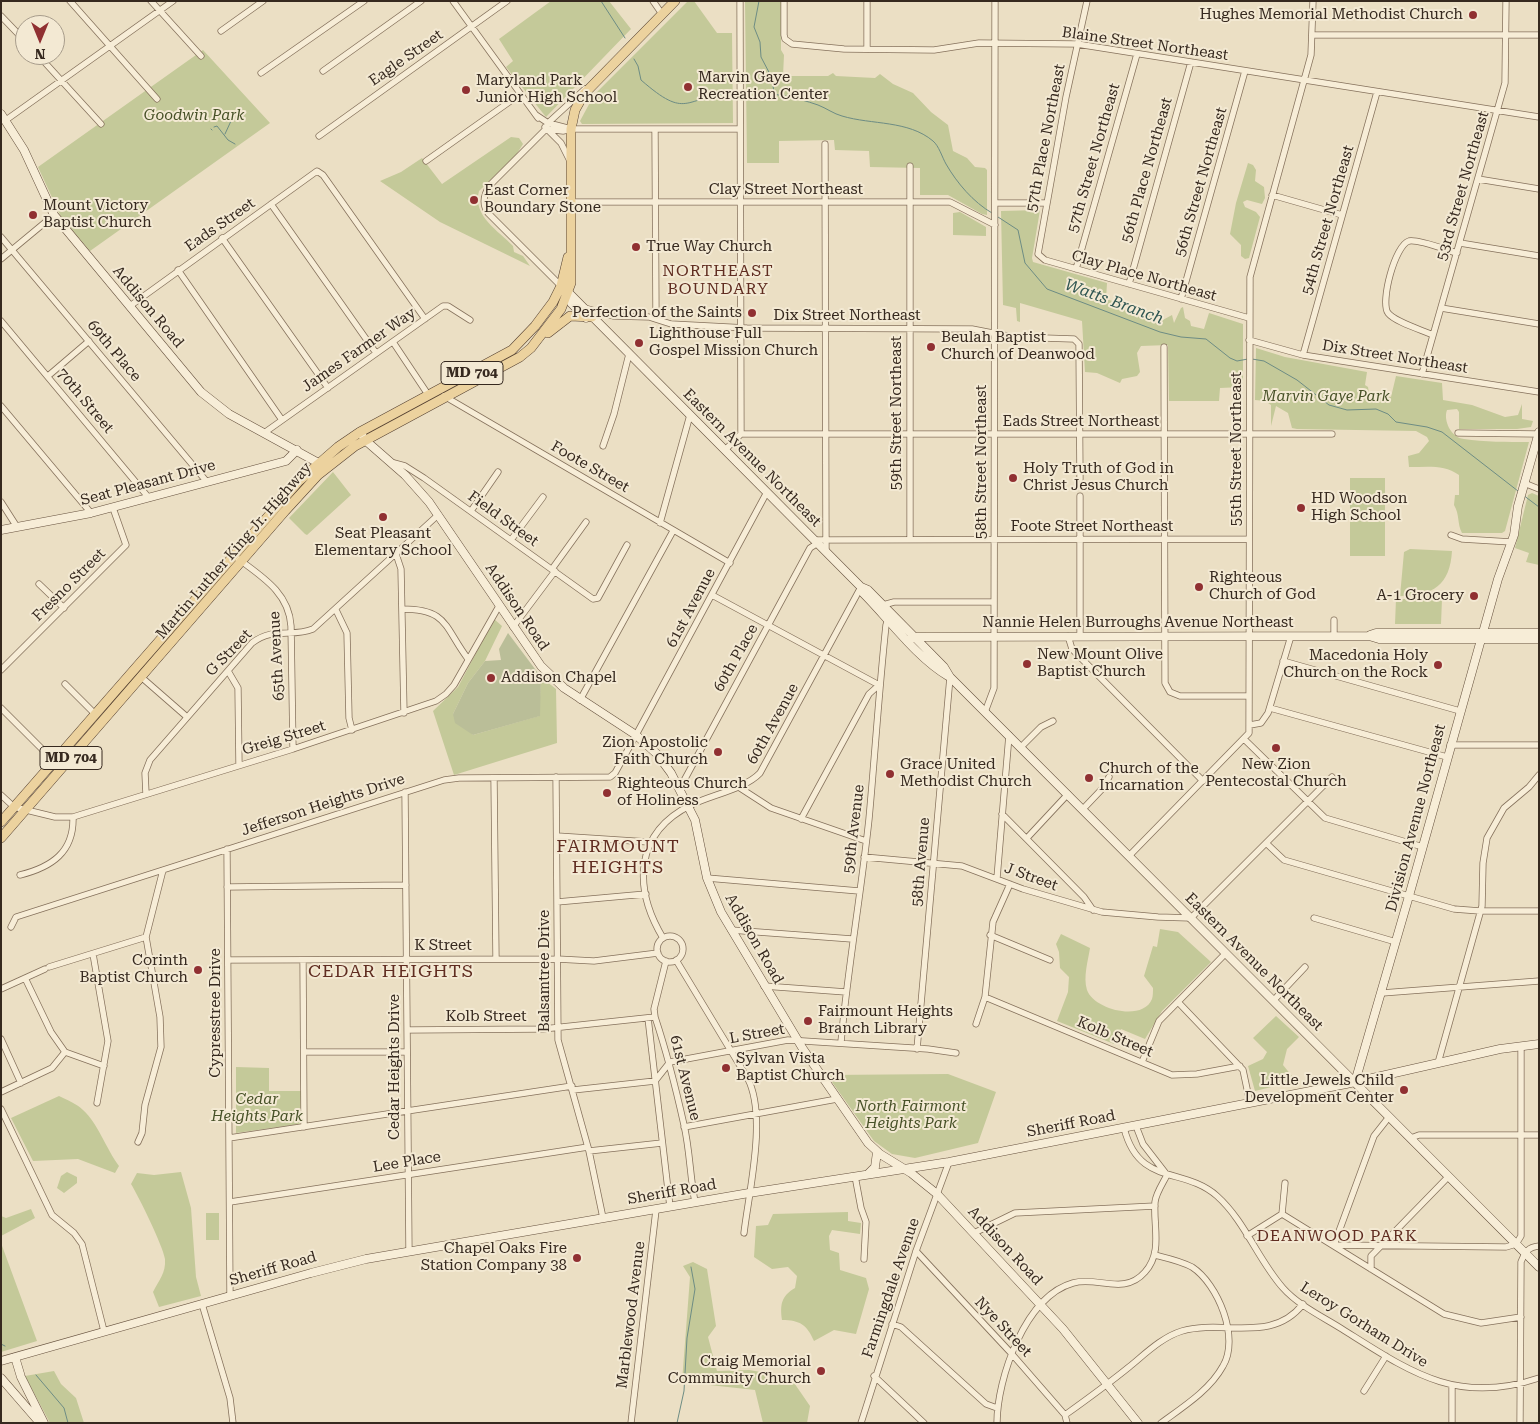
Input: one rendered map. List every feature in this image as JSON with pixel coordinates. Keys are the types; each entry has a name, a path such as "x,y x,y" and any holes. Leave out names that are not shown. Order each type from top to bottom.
{"main road":[{"path":"569,293 572,272 571,129 579,102 596,80 675,1"},
{"name":"Addison Road","path":"4,117 24,150 54,215 208,399 229,414 323,465"},
{"name":"Martin Luther King Jr. Highway","path":"1,822 299,481 362,436 442,393 512,350 535,326 561,286 571,237"},
{"name":"Eastern Avenue Northeast","path":"561,286 579,303 615,346 627,352 861,587 868,590 884,605 911,639"},
{"name":"Martin Luther King Jr. Highway","path":"442,393 502,368 531,348 561,309 569,293"},
{"name":"Eastern Avenue Northeast","path":"569,293 571,303 588,316"},
{"path":"531,348 564,318 588,316"},
{"name":"Division Avenue Northeast","path":"1355,1082 1410,896 1481,636 1516,522 1518,506 1538,433"},
{"name":"Addison Road","path":"362,436 394,463 438,514 531,654 549,674 580,700 636,735 662,760 689,806 699,836 708,878 718,905 731,930 797,1040 877,1152 904,1168 937,1194 1041,1305 1108,1384 1138,1423"},
{"name":"Seat Pleasant Drive","path":"1,530 114,508 286,461 297,450"},
{"name":"Martin Luther King Jr. Highway","path":"1,838 242,562 323,465"},
{"name":"Eastern Avenue Northeast","path":"861,587 862,594 944,667 950,677 1539,1267"},
{"name":"Nannie Helen Burroughs Avenue Northeast","path":"911,639 994,636 1369,636 1379,638 1481,636 1539,632"},
{"name":"Nannie Helen Burroughs Avenue Northeast","path":"1481,636 1520,640 1539,638"},
{"name":"Sheriff Road","path":"1,1361 340,1265 695,1202 948,1162 1355,1082 1494,1051 1539,1044"},
{"path":"868,1174 875,1167 877,1152"},
{"path":"15,1357 21,1377 44,1423"},
{"path":"1,1378 40,1423"}],"street":[{"path":"70,1 157,100"},
{"path":"151,1 201,56"},
{"path":"4,117 173,1"},
{"path":"221,31 263,1"},
{"path":"261,73 364,1"},
{"path":"322,71 421,1"},
{"path":"453,1 519,95 564,148 571,166"},
{"name":"Eagle Street","path":"318,136 507,1"},
{"path":"653,1 662,14"},
{"path":"725,450 741,434 740,1"},
{"name":"Blaine Street Northeast","path":"784,1 784,35 788,42 867,49 934,50 972,44 1077,44 1539,117"},
{"path":"867,1 867,49"},
{"name":"58th Street Northeast","path":"985,712 994,688 995,1"},
{"name":"57th Place Northeast","path":"1038,250 1077,44 1087,1"},
{"name":"55th Street Northeast","path":"1129,856 1244,740 1250,726 1250,274 1311,55 1313,1"},
{"name":"53rd Street Northeast","path":"1422,374 1498,110 1506,76 1506,1"},
{"path":"1,16 15,31"},
{"path":"1313,35 1539,35"},
{"name":"57th Street Northeast","path":"1076,270 1138,54"},
{"name":"56th Place Northeast","path":"1128,284 1191,62"},
{"path":"47,65 101,124"},
{"name":"56th Street Northeast","path":"1181,299 1245,71"},
{"path":"547,126 596,80"},
{"name":"54th Street Northeast","path":"1303,355 1377,92"},
{"path":"426,161 519,95"},
{"path":"547,126 563,131 571,129 740,129"},
{"name":"Eastern Avenue Northeast","path":"547,126 490,186 484,197 486,210 561,286"},
{"path":"655,129 656,318"},
{"path":"825,144 826,552"},
{"name":"59th Street Northeast","path":"910,166 910,540"},
{"name":"Eads Street","path":"130,306 316,171 320,172 325,178 425,318"},
{"path":"1478,178 1539,189"},
{"path":"1272,195 1342,215"},
{"name":"Clay Street Northeast","path":"571,202 950,202 995,223"},
{"path":"995,206 1047,203"},
{"path":"271,204 376,353"},
{"path":"1,259 54,215"},
{"name":"69th Place","path":"1,237 206,482"},
{"path":"222,238 328,388"},
{"path":"1433,335 1392,317 1386,309 1385,297 1398,251 1403,244 1412,241 1457,253"},
{"path":"1460,243 1539,256"},
{"name":"Clay Place Northeast","path":"1038,250 1043,259 1076,270 1249,318"},
{"path":"178,270 282,420"},
{"name":"Dix Street Northeast","path":"579,303 590,310 612,316 656,318 671,324 741,327 972,329 1025,338 1072,338 1079,344 1079,434"},
{"name":"James Farmer Way","path":"264,433 445,305 470,320"},
{"path":"1441,308 1539,324"},
{"name":"Dix Street Northeast","path":"588,316 603,319 612,316"},
{"name":"70th Street","path":"1,321 149,498"},
{"name":"Dix Street Northeast","path":"1249,340 1303,355 1539,392"},
{"path":"48,376 89,341"},
{"path":"393,342 431,399"},
{"path":"1164,347 1164,680 1169,690 1177,695 1249,696"},
{"path":"603,446 614,414 627,352"},
{"name":"Foote Street","path":"442,393 730,563"},
{"path":"1,406 91,514"},
{"path":"660,523 690,415"},
{"path":"1458,433 1538,433"},
{"name":"Eads Street Northeast","path":"741,434 1332,434"},
{"path":"1079,434 1080,479"},
{"name":"Field Street","path":"394,463 415,472 595,599 603,590 627,545"},
{"path":"471,511 498,472"},
{"path":"1524,485 1539,490"},
{"name":"61st Avenue","path":"636,735 767,492"},
{"path":"1080,496 1080,636"},
{"path":"511,540 543,497"},
{"path":"1,502 17,527"},
{"name":"Fresno Street","path":"1,670 125,546 126,540 114,508"},
{"name":"G Street","path":"146,794 144,780 148,764 186,717 258,638 270,633 311,630 336,610 438,514"},
{"path":"513,627 586,522"},
{"path":"580,700 673,531"},
{"path":"1451,535 1462,539 1509,541"},
{"name":"Foote Street Northeast","path":"816,542 826,540 1249,539"},
{"name":"60th Place","path":"680,788 810,548 816,542"},
{"path":"396,554 401,564 404,712"},
{"name":"65th Avenue","path":"233,555 283,597 289,611 293,749"},
{"path":"39,584 64,608"},
{"name":"60th Avenue","path":"649,842 666,822 689,806 760,774 861,587"},
{"path":"712,595 879,685 869,694 801,819"},
{"path":"884,605 894,602 994,602"},
{"name":"Greig Street","path":"14,807 55,817 73,817 352,730 443,697 454,685 499,606"},
{"path":"402,609 420,609 436,614 468,659"},
{"path":"336,610 347,633 352,730"},
{"name":"59th Avenue","path":"842,1042 852,939 866,841 879,685 888,619"},
{"path":"1334,620 1334,636"},
{"path":"1068,636 1072,649 1204,781"},
{"path":"1250,726 1261,724 1270,708 1291,636"},
{"path":"1284,662 1460,711"},
{"path":"228,671 238,688 239,765"},
{"path":"131,672 141,677 186,717"},
{"name":"58th Avenue","path":"917,1048 950,677"},
{"path":"65,684 95,714"},
{"path":"1,708 54,761"},
{"path":"1270,708 1447,757"},
{"path":"1020,747 1043,725 1053,720"},
{"name":"Jefferson Heights Drive","path":"11,927 16,917 405,792 455,778 610,777 615,773 636,735"},
{"path":"997,878 1009,735"},
{"path":"1244,740 1307,802 1329,820 1423,847"},
{"path":"1450,745 1539,745"},
{"path":"1438,1063 1480,911 1485,848 1491,829 1504,808 1529,787 1539,775"},
{"name":"Balsamtree Drive","path":"556,777 559,1042 588,1149 604,1218"},
{"path":"1083,809 1103,788 1109,777"},
{"path":"1191,918 1332,777"},
{"path":"494,778 496,959"},
{"path":"737,786 772,808 866,841"},
{"name":"Cedar Heights Drive","path":"405,792 409,1252"},
{"path":"1027,838 1068,794"},
{"path":"1,795 14,807"},
{"path":"1002,814 1084,897 1093,910"},
{"path":"20,875 36,871 60,854 73,833 73,817"},
{"path":"557,836 649,842 644,870 646,894 655,922 663,938"},
{"path":"1266,843 1284,860 1454,909 1539,911"},
{"name":"Cypresstree Drive","path":"227,850 230,1296"},
{"name":"J Street","path":"864,857 962,866 1010,884 1093,910 1158,917 1191,918"},
{"path":"138,1142 142,1133 147,1095 160,1058 160,1017 146,937 163,870"},
{"path":"708,878 859,891"},
{"path":"976,1024 986,997 990,935 995,916 1010,884"},
{"path":"227,886 406,885"},
{"path":"557,902 646,894"},
{"path":"1314,918 1396,942"},
{"path":"731,930 852,939"},
{"path":"990,935 1050,960"},
{"path":"1,989 47,968 146,937"},
{"path":"675,937 681,942 682,953 676,960 666,961 658,953 658,946 663,938 675,937"},
{"name":"K Street","path":"228,960 557,958 595,961 658,953"},
{"path":"1142,1062 1157,1024 1226,953"},
{"path":"93,954 108,1038 97,1103"},
{"path":"303,960 304,1127"},
{"path":"676,960 751,1086 757,1113 744,1233"},
{"name":"61st Avenue","path":"666,961 654,1009 670,1062 674,1090 684,1127 695,1202"},
{"path":"1273,1000 1305,967"},
{"path":"26,978 52,1032 65,1052 104,1066"},
{"path":"1382,993 1539,981"},
{"path":"764,986 846,992"},
{"name":"Kolb Street","path":"986,997 1176,1076 1240,1066"},
{"path":"1178,1002 1240,1066 1246,1075 1250,1103"},
{"name":"Kolb Street","path":"407,1030 558,1028 655,1017"},
{"name":"61st Avenue","path":"648,1018 670,1207"},
{"path":"1,1039 21,1083"},
{"name":"L Street","path":"670,1062 797,1040 917,1048 956,1053"},
{"path":"1334,1245 1506,1247 1516,1244 1521,1236 1521,1046"},
{"path":"1,1092 52,1068 65,1052"},
{"path":"304,1052 407,1052"},
{"path":"229,1138 572,1088 655,1081 670,1062"},
{"path":"684,1127 838,1099"},
{"path":"1,1109 50,1212 77,1236 85,1250 104,1332"},
{"path":"1334,1245 1374,1136 1389,1117"},
{"path":"997,1423 997,1408 1011,1353 1041,1305 1056,1292 1072,1284 1119,1285 1130,1282 1147,1270 1155,1255 1156,1197 1167,1175 1143,1144 1136,1126"},
{"name":"Leroy Gorham Drive","path":"1124,1128 1131,1145 1140,1158 1153,1170 1210,1190 1227,1207 1283,1289 1303,1304 1386,1356 1417,1374 1452,1386 1489,1388 1520,1384 1539,1378"},
{"path":"1411,1138 1419,1135 1539,1135"},
{"name":"Lee Place","path":"230,1202 588,1149 662,1142"},
{"name":"Farmingdale Avenue","path":"860,1423 916,1251 948,1162"},
{"path":"855,1176 860,1208 866,1222 864,1259"},
{"path":"1370,1269 1371,1256 1449,1176"},
{"path":"1282,1214 1285,1183"},
{"path":"974,1233 1015,1213 1155,1206"},
{"name":"Marblewood Avenue","path":"631,1423 656,1210"},
{"path":"1282,1214 1431,1307 1456,1318 1481,1323 1521,1317"},
{"path":"1247,1236 1282,1214"},
{"path":"1520,1423 1521,1262 1524,1252 1532,1247 1539,1246"},
{"name":"Nye Street","path":"916,1251 1011,1353 1065,1416 1067,1423"},
{"path":"1155,1255 1191,1267 1204,1278 1229,1328 1228,1354 1221,1370 1205,1388 1161,1423"},
{"path":"202,1304 230,1398 233,1423"},
{"path":"1065,1416 1172,1335 1194,1328 1262,1327 1290,1318 1303,1304"},
{"path":"892,1324 900,1327 986,1404 997,1408"},
{"path":"1364,1391 1386,1356"},
{"path":"874,1376 921,1422"},
{"path":"1452,1386 1452,1423"}],"green space":[{"path":"551,1 609,1 631,29 546,117 506,67 513,61 499,39"},
{"path":"688,1 694,1 717,33 732,33 733,123 582,124 580,121 594,95"},
{"path":"745,1 781,1 781,50 784,55 783,76 828,76 833,73 836,76 875,78 880,74 893,84 913,93 931,112 948,125 953,151 967,158 975,167 987,170 987,215 948,195 920,195 920,168 870,167 869,151 835,150 834,140 779,141 779,163 747,163"},
{"name":"Goodwin Park","path":"203,50 270,123 90,251 61,217 38,167"},
{"path":"511,137 519,138 523,144 516,155 479,191 479,208 488,222 513,246 514,252 523,256 530,266 440,222 380,181 401,172 422,158 442,184"},
{"path":"1248,163 1253,165 1256,170 1255,181 1264,187 1265,198 1262,204 1247,200 1243,202 1245,207 1256,212 1260,217 1249,258 1245,259 1241,256 1241,245 1230,234 1236,203"},
{"name":"Marvin Gaye Park","path":"1040,210 1032,258 1033,262 1107,283 1106,299 1135,308 1136,313 1143,318 1145,310 1153,312 1155,318 1161,321 1172,315 1174,323 1183,307 1185,318 1190,321 1191,326 1204,329 1209,313 1243,324 1243,387 1220,388 1219,401 1169,401 1168,345 1141,346 1137,353 1140,372 1137,376 1122,379 1120,383 1097,373 1085,372 1082,321 1020,303 1020,322 1017,321 1016,308 1003,305 1001,211"},
{"path":"960,212 986,227 986,236 953,235 953,213"},
{"name":"Marvin Gaye Park","path":"1256,348 1285,357 1367,372 1365,385 1368,387 1369,393 1391,397 1396,376 1442,383 1443,400 1472,405 1505,417 1518,415 1522,404 1522,419 1533,421 1531,427 1517,429 1459,429 1459,412 1457,409 1447,410 1446,414 1449,428 1459,438 1529,442 1505,531 1502,533 1462,533 1454,505 1455,495 1459,495 1459,475 1453,471 1441,468 1409,467 1408,456 1419,453 1429,441 1427,437 1416,431 1297,429 1292,428 1288,413 1276,406 1271,426 1271,405 1265,401 1255,400"},
{"path":"333,472 351,495 307,535 289,518"},
{"path":"1350,478 1385,478 1385,556 1350,556"},
{"path":"1532,493 1539,496 1539,565 1526,562 1529,553 1515,548 1528,495"},
{"path":"1410,549 1452,551 1451,563 1448,572 1438,586 1422,594 1400,596 1404,552"},
{"path":"1396,599 1442,599 1441,624 1395,624"},
{"path":"494,619 502,626 485,661 468,683 453,714 473,735 539,716 541,677 556,689 557,743 454,775 433,711 458,687"},
{"path":"508,633 541,677 540,716 473,735 455,723 453,714 468,683 485,661 501,660 499,649"},
{"path":"1160,929 1178,932 1211,962 1162,1011 1145,1039 1121,1029 1114,1044 1057,1021 1068,992 1069,977 1060,968 1059,952 1056,944 1061,934 1090,948 1086,980 1087,990 1091,997 1108,1008 1129,1012 1147,1006 1152,999 1153,988 1144,976 1153,946 1157,947"},
{"path":"1276,1016 1299,1037 1287,1049 1283,1065 1296,1081 1255,1091 1248,1066 1263,1059 1267,1052 1253,1038"},
{"name":"Cedar Heights Park","path":"236,1067 269,1068 269,1091 301,1091 300,1124 236,1133"},
{"name":"North Fairmont Heights Park","path":"948,1074 996,1092 978,1143 915,1158 892,1154 874,1141 827,1075"},
{"path":"59,1096 72,1102 88,1115 119,1166 115,1173 78,1159 33,1161 11,1118"},
{"path":"67,1172 77,1177 77,1183 64,1193 57,1188 61,1176"},
{"path":"181,1172 191,1208 196,1277 201,1296 159,1307 153,1292 163,1272 165,1259 145,1210 131,1184 137,1173 154,1175"},
{"path":"31,1209 35,1218 1,1236 1,1216 6,1218"},
{"path":"848,1212 848,1221 861,1223 860,1234 832,1230 829,1236 830,1250 839,1253 840,1270 866,1278 869,1289 856,1334 834,1330 814,1341 809,1331 802,1324 782,1320 782,1301 795,1288 797,1276 788,1267 772,1269 754,1257 756,1226 768,1225 773,1214"},
{"path":"206,1213 219,1213 219,1240 206,1240"},
{"path":"1,1243 37,1341 1,1352"},
{"path":"693,1262 707,1269 716,1326 708,1337 717,1371 749,1370 790,1377 810,1406 807,1423 763,1423 755,1390 682,1382 690,1277 683,1266"},
{"path":"54,1371 61,1384 76,1398 84,1423 50,1423 25,1376"}],"waterway":[{"name":"Watts Branch","path":"601,1 625,38"},
{"path":"759,1 754,27 760,42 761,57 772,78 774,93"},
{"name":"Watts Branch","path":"634,59 638,66 641,80 668,100 686,103 732,93"},
{"name":"Watts Branch","path":"748,93 765,93 792,97 818,105 842,116 901,126 923,134 935,143 950,171 966,192 992,213"},
{"path":"225,134 231,121"},
{"path":"214,127 217,126 228,140 235,144"},
{"name":"Watts Branch","path":"998,217 1018,230 1025,263 1047,289 1160,332 1181,337 1206,339 1230,358 1237,361 1248,359"},
{"name":"Watts Branch","path":"1252,359 1264,361 1297,380 1329,405 1347,410 1376,409 1388,414 1396,422 1427,427 1442,432 1518,491"},
{"name":"Watts Branch","path":"1523,495 1539,507"},
{"path":"677,1423 684,1391 687,1338 695,1289 691,1267"},
{"path":"1,1344 5,1346"},
{"path":"36,1375 64,1408 68,1423"}],"place":[{"name":"Hughes Memorial Methodist Church","path":"1473,15"},
{"name":"Marvin Gaye Recreation Center","path":"688,87"},
{"name":"Maryland Park Junior High School","path":"466,90"},
{"name":"East Corner Boundary Stone","path":"474,200"},
{"name":"Mount Victory Baptist Church","path":"33,215"},
{"name":"True Way Church","path":"636,247"},
{"name":"Perfection of the Saints","path":"752,313"},
{"name":"Lighthouse Full Gospel Mission Church","path":"639,343"},
{"name":"Beulah Baptist Church of Deanwood","path":"931,347"},
{"name":"Holy Truth of God in Christ Jesus Church","path":"1013,478"},
{"name":"HD Woodson High School","path":"1301,508"},
{"name":"Seat Pleasant Elementary School","path":"383,517"},
{"name":"Righteous Church of God","path":"1199,587"},
{"name":"A-1 Grocery","path":"1474,596"},
{"name":"New Mount Olive Baptist Church","path":"1027,664"},
{"name":"Macedonia Holy Church on the Rock","path":"1438,665"},
{"name":"Addison Chapel","path":"491,678"},
{"name":"New Zion Pentecostal Church","path":"1276,748"},
{"name":"Zion Apostolic Faith Church","path":"718,752"},
{"name":"Grace United Methodist Church","path":"890,774"},
{"name":"Church of the Incarnation","path":"1089,778"},
{"name":"Righteous Church of Holiness","path":"607,793"},
{"name":"Corinth Baptist Church","path":"198,970"},
{"name":"Fairmount Heights Branch Library","path":"808,1021"},
{"name":"Sylvan Vista Baptist Church","path":"726,1068"},
{"name":"Little Jewels Child Development Center","path":"1404,1090"},
{"name":"Chapel Oaks Fire Station Company 38","path":"577,1258"},
{"name":"Craig Memorial Community Church","path":"821,1371"}],"district":[{"name":"NORTHEAST BOUNDARY","path":"718,280"},
{"name":"FAIRMOUNT HEIGHTS","path":"618,858"},
{"name":"CEDAR HEIGHTS","path":"391,972"},
{"name":"DEANWOOD PARK","path":"1337,1236"}]}
